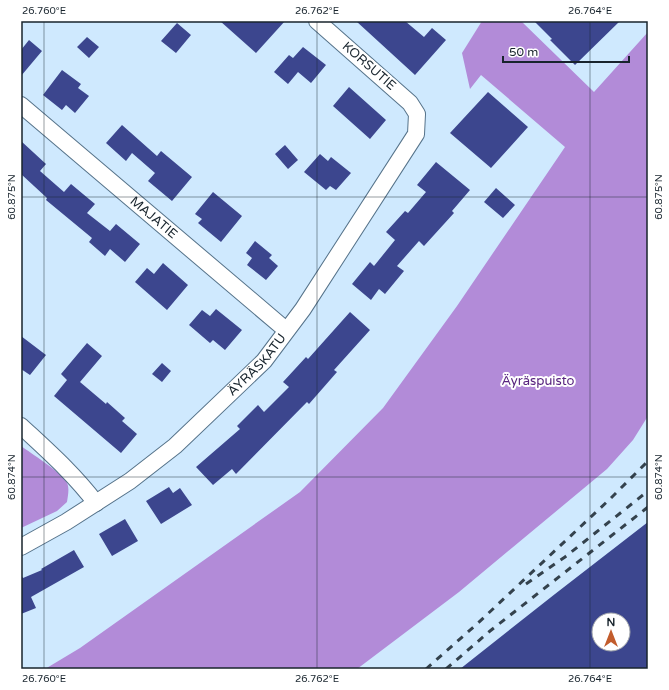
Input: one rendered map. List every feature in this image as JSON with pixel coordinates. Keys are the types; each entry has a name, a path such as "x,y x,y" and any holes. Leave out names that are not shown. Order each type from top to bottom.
{"street":[{"name":"KORSUTIE","path":"317,21 410,103 417,114"},
{"name":"MAJATIE","path":"21,105 286,330"},
{"name":"ÄYRÄSKATU","path":"21,547 66,522 130,481 175,446 264,361 303,309 416,134 417,114"},
{"path":"21,426 59,460 96,503"}],"green space":[{"name":"Äyräspuisto","path":"482,21 521,21 594,92 648,32 648,416 633,440 607,469 459,592 357,669 45,669 80,648 300,492 383,408 457,306 565,147 481,75 470,89 462,53"},
{"path":"21,446 63,477 67,483 68,491 67,502 57,511 21,528"}],"building":[{"path":"220,21 285,21 256,53"},
{"path":"356,21 405,21 424,37 432,28 446,40 415,75"},
{"path":"534,21 620,21 575,65 550,40 552,39"},
{"path":"177,23 191,35 176,53 161,41"},
{"path":"87,37 99,47 89,58 77,47"},
{"path":"29,40 42,51 21,76 21,50"},
{"path":"303,47 326,65 311,83 298,72 288,84 274,72 289,55 293,58"},
{"path":"62,70 81,84 78,88 89,96 75,113 66,105 62,110 43,95"},
{"path":"349,87 386,120 370,139 333,106"},
{"path":"488,92 528,127 491,168 450,133"},
{"path":"122,125 157,156 161,151 192,177 172,201 148,181 155,173 132,153 126,161 106,143"},
{"path":"21,141 46,164 40,171 64,192 71,184 95,204 87,213 110,231 116,224 140,244 125,262 110,249 105,256 89,242 92,238 46,200 47,198 21,174"},
{"path":"285,145 298,160 288,169 275,154"},
{"path":"320,154 328,161 331,157 351,173 336,190 330,186 326,190 304,172"},
{"path":"436,162 470,190 452,211 454,213 424,246 419,241 397,266 404,271 385,294 379,289 371,300 352,284 370,262 374,266 395,240 386,232 405,211 408,213 426,192 417,185"},
{"path":"496,188 515,205 503,218 484,202"},
{"path":"213,192 242,216 221,242 198,223 202,219 195,214"},
{"path":"255,241 272,255 269,258 278,266 266,280 247,265 252,258 246,253"},
{"path":"163,263 188,285 167,310 135,282 147,268 154,274"},
{"path":"216,309 242,330 225,350 213,340 210,343 189,325 202,310 210,316"},
{"path":"350,312 370,330 334,370 337,372 309,404 307,402 236,474 232,469 213,485 196,467 240,429 237,426 258,405 264,412 289,387 283,382 306,357 308,359"},
{"path":"21,336 46,355 30,375 21,369"},
{"path":"87,343 102,356 80,382 106,404 107,402 125,418 122,421 137,434 121,453 54,396 67,380 61,374"},
{"path":"162,363 171,371 162,382 152,374"},
{"path":"169,487 173,493 180,488 192,505 161,524 146,501"},
{"path":"125,519 138,541 112,556 99,534"},
{"path":"648,522 648,669 460,669 555,594"},
{"path":"74,550 84,567 31,597 36,608 21,614 21,575 23,578 42,570 41,569"}],"railway":[{"path":"426,669 478,623 611,498 648,461"},
{"path":"526,584 565,557 648,491"},
{"path":"446,669 490,631 648,507"}]}
